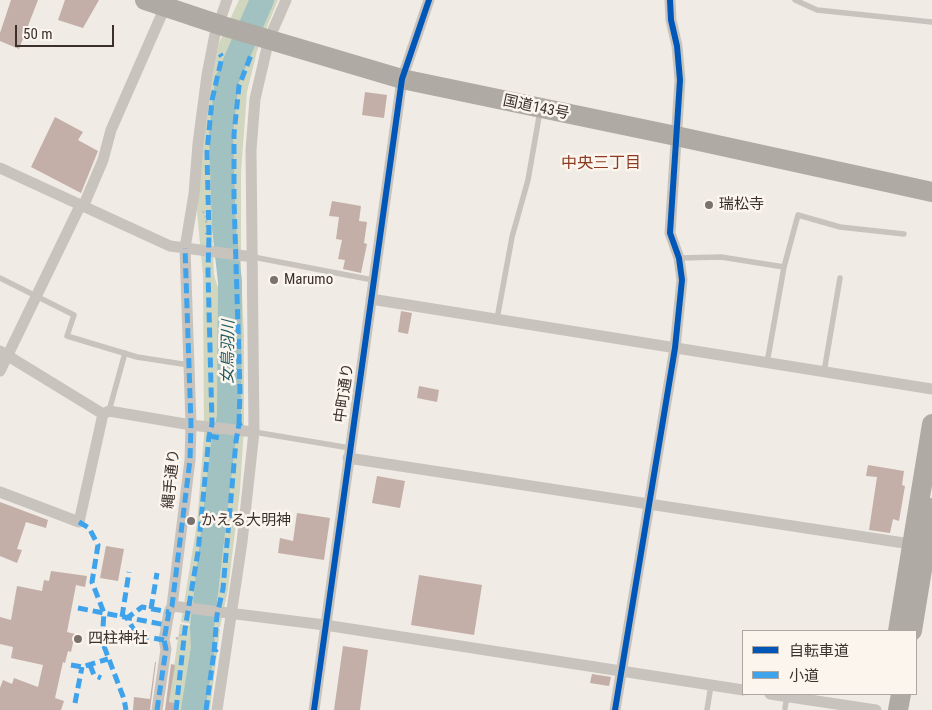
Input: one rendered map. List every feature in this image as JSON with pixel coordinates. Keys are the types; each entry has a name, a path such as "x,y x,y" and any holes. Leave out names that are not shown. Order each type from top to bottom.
{"highway":[{"name":"国道143号","path":"145,0 174,6 220,25 402,79 932,192"},
{"path":"912,630 923,546 932,424"},
{"path":"898,630 932,508"},
{"path":"885,710 888,695"},
{"path":"898,710 901,695"}],"street":[{"name":"縄手通り","path":"157,710 166,649 164,640 169,612 177,606 190,460 195,425 189,365 185,248 194,194 206,75 228,0"},
{"path":"217,710 226,612 248,496 250,432 248,256 251,147 255,99 266,39 286,0"},
{"name":"中町通り","path":"314,710 402,79 430,0"},
{"path":"615,710 675,348 682,280 679,258 670,233 680,80 670,0"},
{"path":"0,371 3,353 35,296 81,206 103,160 111,130 174,6"},
{"path":"0,168 170,246 248,256"},
{"path":"371,299 932,389"},
{"path":"3,353 106,413 250,432"},
{"path":"0,492 79,522 106,413"},
{"path":"349,453 923,546"},
{"path":"177,606 325,625 621,671 688,684 742,690"},
{"path":"774,695 876,710"}],"lane":[{"path":"795,0 817,10 932,22"},
{"path":"497,320 512,237 528,180 540,109"},
{"path":"767,363 784,267 798,215 840,228 904,234"},
{"path":"248,256 373,280"},
{"path":"679,258 721,257 784,267"},
{"path":"0,278 74,314 67,336 137,357 189,365"},
{"path":"824,372 840,278"},
{"path":"106,413 125,353"},
{"path":"250,432 349,453"},
{"path":"707,710 711,685"}],"path":[{"path":"202,209 206,217 207,232"},
{"path":"174,640 184,633"}],"green space":[{"path":"239,0 255,0 235,35 216,98 212,227 214,275 222,301 225,343 220,421 215,437 204,553 193,597 192,624 181,622 197,523 204,435 203,275 197,212 201,153 208,95 219,43"},
{"path":"268,0 278,0 257,51 247,92 241,172 244,427 240,490 228,590 220,627 208,626 208,603 225,445 231,419 233,275 227,229 226,133 232,82 250,49 255,29"},
{"path":"180,624 192,626 194,638 189,669 192,685 188,710 168,710"},
{"path":"208,628 220,629 210,710 202,710 207,675"}],"building":[{"path":"11,0 38,0 19,49 0,41 0,33"},
{"path":"65,0 99,0 83,28 58,20"},
{"path":"365,92 387,95 384,118 362,115"},
{"path":"55,117 83,132 78,140 98,151 81,193 31,167"},
{"path":"332,201 361,206 359,221 367,222 364,243 367,244 361,273 343,269 345,260 338,259 342,240 336,239 339,217 329,216"},
{"path":"401,311 412,313 408,334 398,332"},
{"path":"419,386 439,390 437,402 417,398"},
{"path":"868,465 904,471 902,485 905,486 899,521 893,519 890,533 869,530 877,477 866,476"},
{"path":"377,476 405,481 400,508 372,503"},
{"path":"0,502 48,520 46,528 26,522 17,549 22,550 17,563 0,556"},
{"path":"297,513 330,518 324,560 278,553 280,538 293,541"},
{"path":"106,546 124,549 118,581 100,578"},
{"path":"51,571 87,576 85,587 76,585 67,632 75,634 71,652 68,651 65,663 63,662 55,698 64,701 61,710 0,710 0,688 3,680 12,684 14,678 38,687 43,665 11,658 13,647 0,644 0,617 11,620 17,586 42,591 44,580 49,581"},
{"path":"419,575 482,585 474,635 411,625"},
{"path":"343,646 368,650 360,710 334,710"},
{"path":"155,662 150,710 133,710 134,697 150,699"},
{"path":"171,664 175,665 169,702 179,704 178,710 165,710"},
{"path":"592,674 611,677 609,686 590,683"}],"waterway":[{"name":"女鳥羽川","path":"193,710 203,648 202,627 223,445 229,417 230,282 224,228 221,133 227,80 262,0"}],"marked path":[{"path":"209,235 207,152 212,100 222,57 220,54"},
{"path":"239,424 240,391 234,199 234,134 239,86 251,55"},
{"path":"176,710 185,629 198,552 209,436 212,424 208,271 209,235 207,232"},
{"path":"157,710 166,649 164,640 169,612 172,606 190,460 191,425 185,248"},
{"path":"214,652 217,615 223,589 236,441 239,424 242,423"},
{"path":"209,436 220,438"},
{"path":"79,522 89,528 98,545 92,582 104,613 102,641 124,699 126,710"},
{"path":"122,617 129,572"},
{"path":"151,609 157,573"},
{"path":"164,640 137,635 127,618 142,607 169,612"},
{"path":"78,608 166,625"},
{"path":"206,710 214,652 217,649"},
{"path":"71,665 82,667 108,659"},
{"path":"90,665 94,675 101,678"},
{"path":"75,703 82,667"}],"cycle path":[{"path":"314,710 402,79 429,0"},
{"path":"615,710 675,348 682,280 679,258 670,233 680,80 670,0"}],"place":[{"name":"瑞松寺","path":"709,205"},
{"name":"Marumo","path":"274,280"},
{"name":"かえる大明神","path":"191,521"},
{"name":"四柱神社","path":"78,639"}],"district":[{"name":"中央三丁目","path":"601,164"}]}
